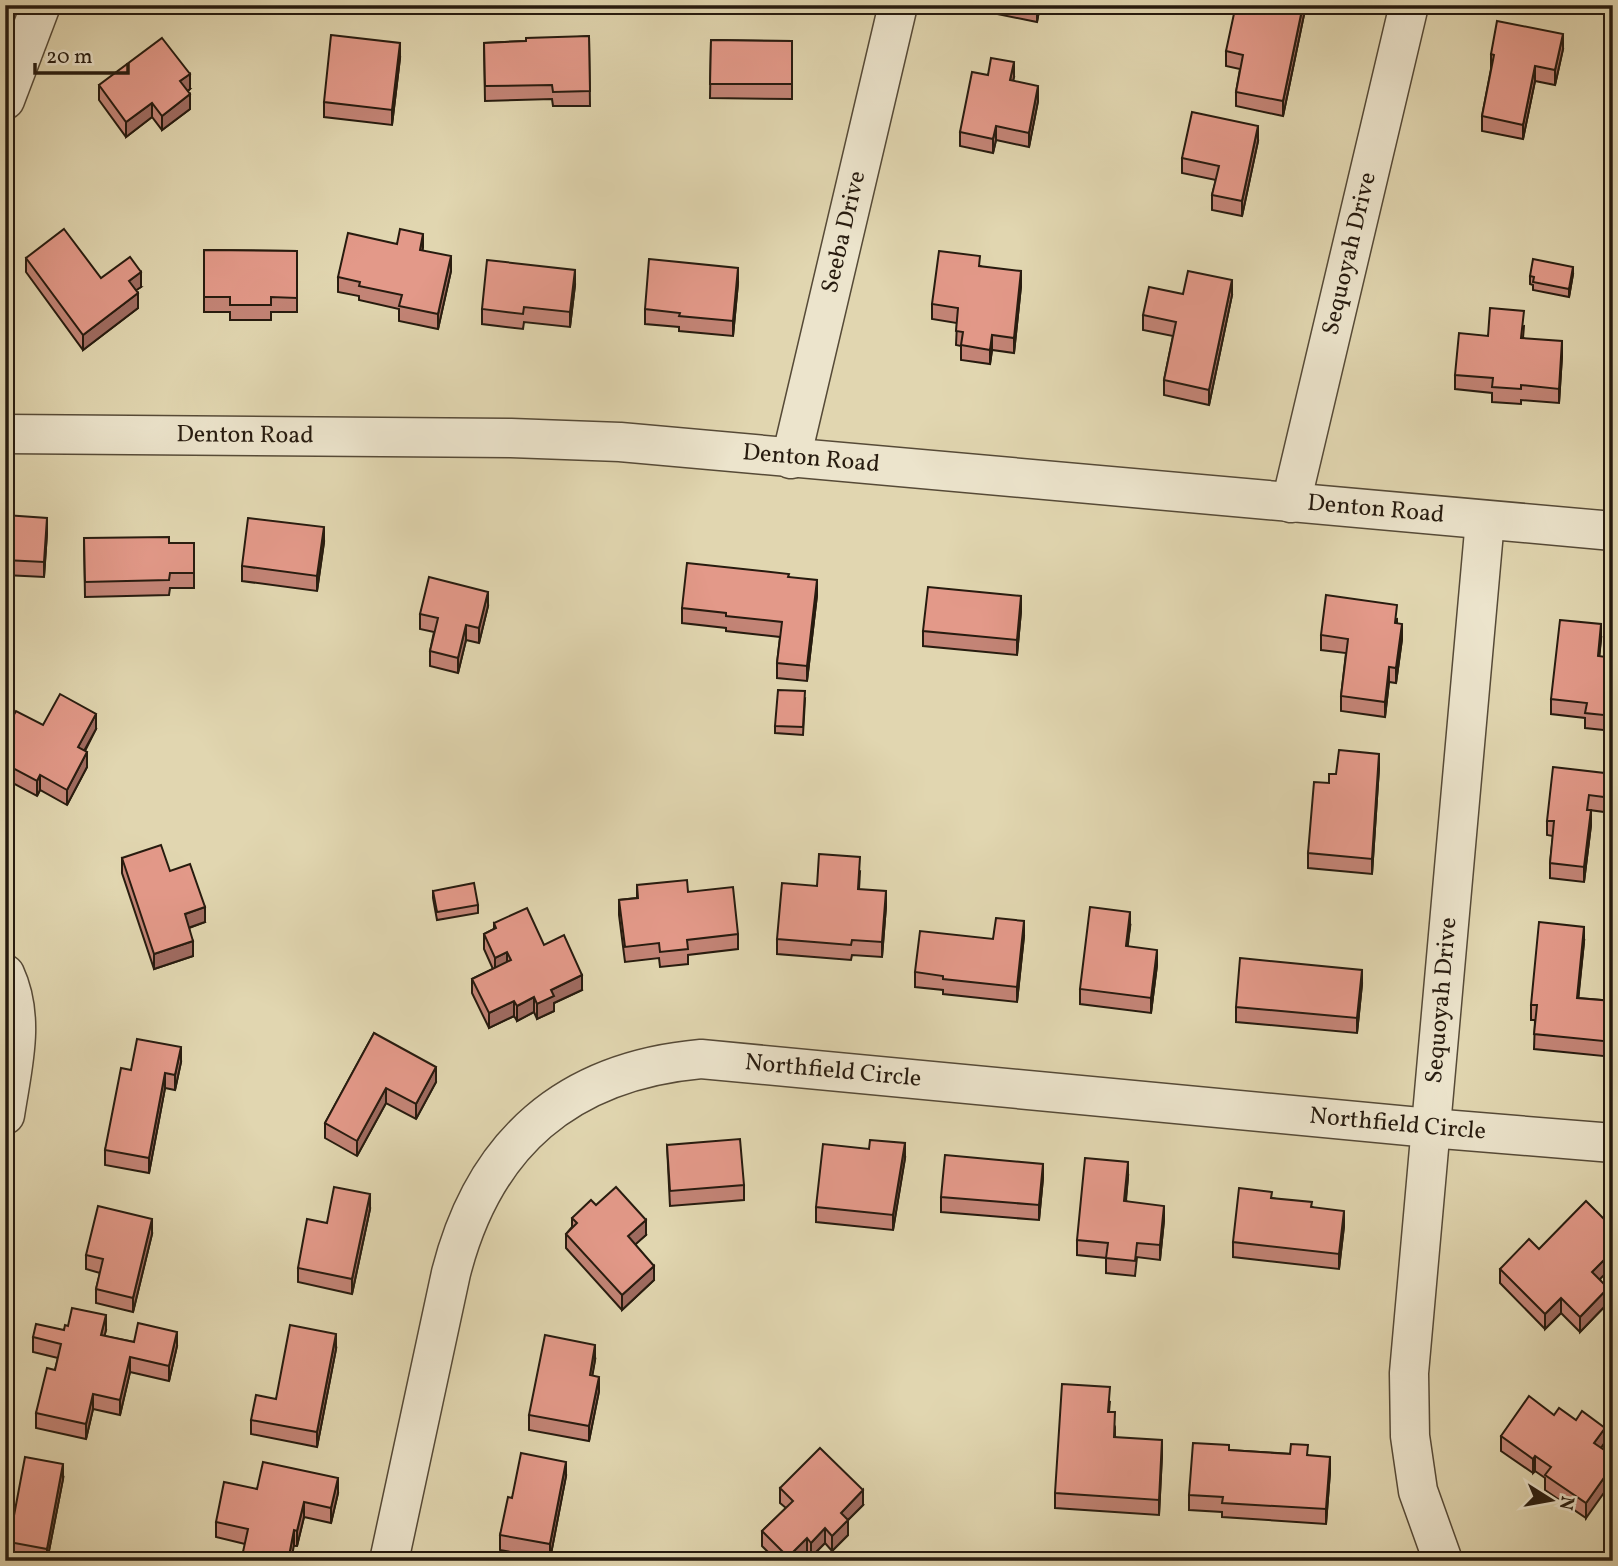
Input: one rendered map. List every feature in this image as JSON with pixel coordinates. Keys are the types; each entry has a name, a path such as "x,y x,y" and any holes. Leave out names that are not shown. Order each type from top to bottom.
{"street":[{"path":"5,100 41,5"},
{"name":"Seeba Drive","path":"791,459 898,5"},
{"name":"Sequoyah Drive","path":"1292,503 1409,5"},
{"name":"Denton Road","path":"5,434 511,438 620,442 1613,531"},
{"name":"Sequoyah Drive","path":"1443,1561 1418,1491 1410,1436 1409,1373 1485,520"},
{"path":"5,974 16,1007 16,1041 5,1115"},
{"name":"Northfield Circle","path":"389,1561 451,1273 472,1207 511,1149 535,1124 559,1105 612,1077 651,1066 701,1059 1613,1143"}],"building":[{"path":"1254,5 1303,5 1283,101 1236,92 1243,55 1226,51 1235,9 1252,13"},
{"path":"1497,21 1563,34 1555,70 1535,66 1523,125 1482,116 1494,55 1491,54"},
{"path":"331,35 400,43 392,110 324,102"},
{"path":"589,36 590,91 553,92 552,85 485,86 484,43 526,41 526,38"},
{"path":"162,38 190,74 180,81 190,94 162,116 152,103 126,122 99,85"},
{"path":"711,40 792,41 792,84 710,84"},
{"path":"991,58 1014,62 1010,80 1038,86 1029,133 996,126 993,139 960,132 972,72 988,75"},
{"path":"1192,112 1258,126 1242,201 1212,195 1219,166 1182,158"},
{"path":"64,229 101,278 130,257 141,272 129,281 138,293 83,335 26,258"},
{"path":"400,229 423,234 420,250 451,256 438,314 399,306 402,295 359,286 360,282 338,277 348,233 397,244"},
{"path":"204,250 297,251 297,298 271,297 271,305 230,305 230,297 204,297"},
{"path":"939,251 980,256 979,266 1021,271 1014,338 992,335 990,350 961,345 963,332 956,331 958,308 932,304"},
{"path":"649,259 738,268 733,321 679,316 680,313 645,309"},
{"path":"1533,259 1573,267 1569,289 1533,282 1534,277 1530,276"},
{"path":"487,260 575,270 570,312 524,307 523,314 482,309"},
{"path":"1188,271 1232,280 1209,390 1164,380 1176,322 1143,315 1149,287 1183,294"},
{"path":"1490,308 1524,311 1521,338 1562,341 1559,389 1521,385 1521,389 1492,387 1493,378 1455,375 1459,333 1488,336"},
{"path":"5,515 47,518 44,562 5,560"},
{"path":"248,518 324,527 317,576 242,566"},
{"path":"169,537 169,543 194,543 194,573 170,573 169,580 85,582 84,538"},
{"path":"687,563 789,574 788,577 817,580 807,666 777,663 782,622 682,608"},
{"path":"429,577 488,592 479,628 466,625 458,658 430,651 438,618 420,614"},
{"path":"928,587 1021,596 1017,640 923,631"},
{"path":"1326,595 1397,605 1395,623 1402,624 1396,668 1389,667 1385,702 1341,696 1348,639 1321,635"},
{"path":"1560,620 1601,624 1598,656 1613,658 1613,716 1585,713 1587,703 1551,699"},
{"path":"778,690 805,691 803,727 775,726"},
{"path":"60,694 96,714 78,747 87,752 67,790 40,775 37,781 5,764 5,731 16,711 43,725"},
{"path":"1339,750 1379,754 1372,859 1308,853 1314,782 1329,783 1329,774 1336,774"},
{"path":"1553,767 1613,774 1612,798 1589,795 1587,810 1591,810 1584,867 1550,863 1554,821 1547,821"},
{"path":"161,845 170,871 190,864 205,907 185,914 193,941 154,954 122,858"},
{"path":"819,854 860,857 858,889 886,891 882,942 852,940 851,945 777,939 782,883 817,886"},
{"path":"687,880 688,892 733,887 738,934 687,940 688,949 660,952 659,943 625,947 619,900 638,898 637,885"},
{"path":"474,883 478,905 437,912 433,891"},
{"path":"1090,907 1130,912 1126,946 1157,950 1151,998 1080,989"},
{"path":"527,908 544,945 564,935 582,975 551,990 554,996 537,1004 534,997 517,1006 514,1001 489,1013 472,979 511,960 507,952 495,958 484,934 496,928 494,923"},
{"path":"996,918 1024,921 1017,987 943,979 943,976 915,972 920,931 993,939"},
{"path":"1539,922 1584,927 1577,998 1613,1001 1613,1042 1534,1034 1537,1005 1531,1005"},
{"path":"1240,958 1362,970 1357,1018 1236,1007"},
{"path":"374,1033 436,1067 416,1104 386,1088 357,1141 325,1123"},
{"path":"137,1039 181,1047 175,1075 165,1073 149,1158 105,1150 121,1068 131,1070"},
{"path":"740,1139 744,1185 670,1191 667,1145"},
{"path":"870,1140 905,1143 893,1215 816,1207 823,1144 869,1149"},
{"path":"945,1155 1043,1164 1039,1205 941,1197"},
{"path":"1085,1158 1128,1162 1124,1201 1164,1206 1160,1245 1137,1243 1135,1261 1106,1258 1108,1243 1077,1240"},
{"path":"334,1187 370,1194 352,1279 298,1268 307,1219 327,1223"},
{"path":"616,1187 646,1220 628,1236 654,1266 622,1295 566,1234 577,1223 572,1218 591,1200 596,1205"},
{"path":"1239,1188 1272,1192 1271,1198 1312,1202 1311,1207 1344,1211 1339,1254 1233,1242"},
{"path":"1586,1201 1613,1228 1613,1251 1592,1272 1608,1288 1580,1317 1561,1298 1545,1314 1500,1269 1529,1239 1539,1249"},
{"path":"98,1206 152,1219 133,1298 96,1289 103,1259 86,1255"},
{"path":"72,1308 106,1315 101,1335 134,1342 138,1323 177,1332 169,1366 130,1357 120,1400 93,1394 86,1424 36,1413 47,1368 55,1370 61,1344 33,1337 36,1324 64,1330 65,1325 68,1326"},
{"path":"290,1325 336,1334 317,1432 251,1420 256,1395 276,1399"},
{"path":"545,1335 595,1345 590,1375 599,1377 589,1426 529,1415"},
{"path":"1611,1364 1613,1364 1612,1395"},
{"path":"1062,1384 1110,1387 1108,1412 1115,1412 1114,1437 1162,1440 1159,1500 1055,1493"},
{"path":"1529,1396 1554,1415 1559,1408 1576,1420 1582,1411 1605,1428 1594,1443 1613,1456 1613,1465 1586,1503 1545,1475 1551,1467 1535,1456 1533,1459 1501,1436"},
{"path":"1193,1443 1229,1445 1229,1450 1290,1454 1291,1444 1308,1445 1307,1455 1330,1457 1326,1509 1222,1503 1223,1497 1189,1495"},
{"path":"820,1448 863,1490 841,1513 848,1520 832,1536 825,1528 811,1543 807,1538 788,1557 762,1531 793,1501 780,1488"},
{"path":"521,1453 566,1462 550,1544 500,1535 508,1497 512,1498"},
{"path":"25,1457 63,1464 47,1549 9,1542"},
{"path":"263,1462 338,1478 331,1508 304,1502 297,1531 294,1530 288,1561 241,1561 248,1529 216,1522 224,1482 257,1489"}]}
